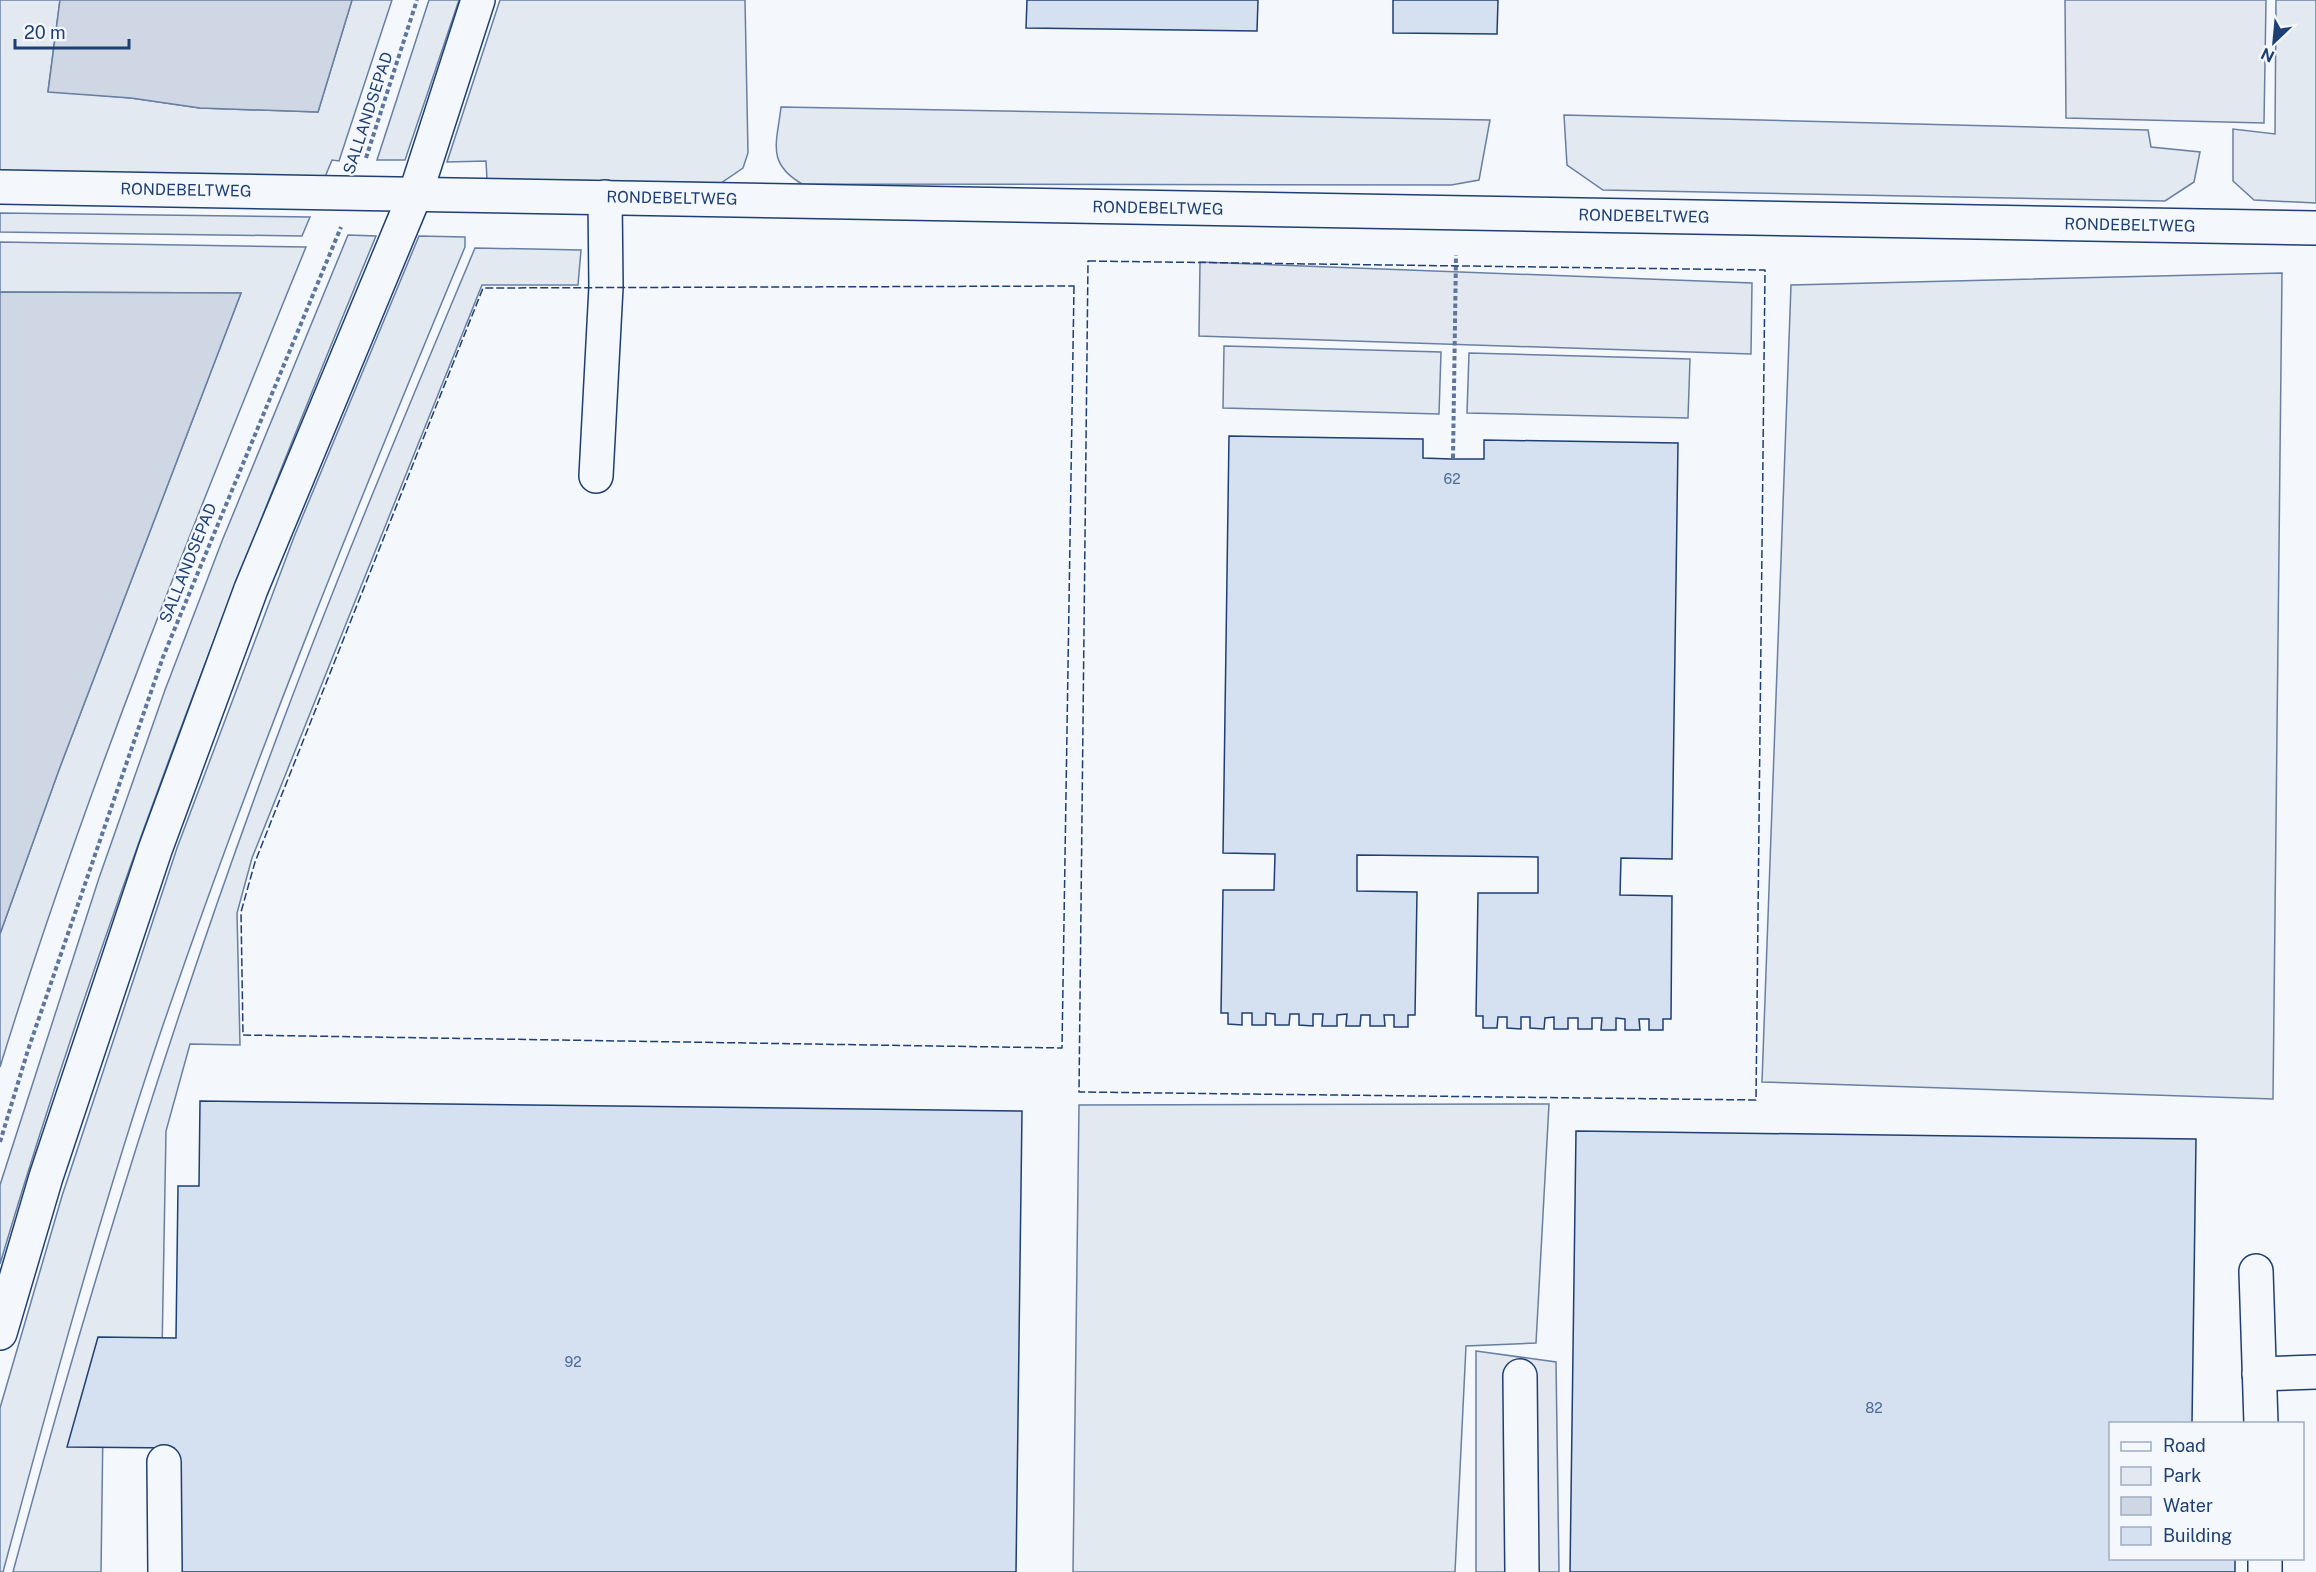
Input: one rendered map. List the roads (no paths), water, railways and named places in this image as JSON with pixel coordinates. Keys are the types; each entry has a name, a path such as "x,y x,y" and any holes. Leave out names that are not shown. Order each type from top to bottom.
{"street":[{"path":"0,1333 46,1176 155,850 251,589 416,192 478,0"},
{"name":"RONDEBELTWEG","path":"0,187 416,192 2316,228"},
{"path":"596,476 606,287 605,197"},
{"path":"2256,1271 2261,1422"},
{"path":"2259,1374 2316,1372"},
{"path":"1520,1376 1522,1572"},
{"path":"164,1462 165,1572"}],"water":[{"path":"60,0 352,0 318,112 200,108 131,98 48,92"},
{"path":"0,292 241,293 60,767 0,934"}]}
